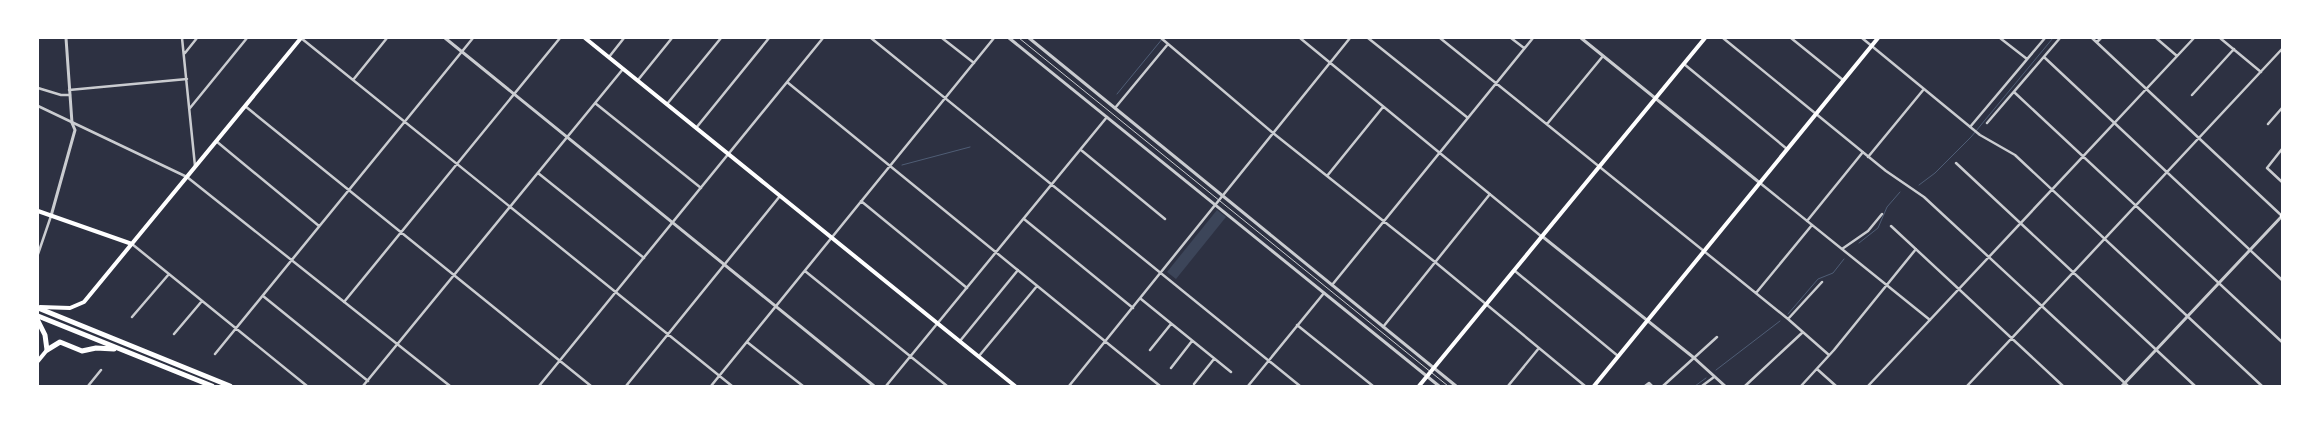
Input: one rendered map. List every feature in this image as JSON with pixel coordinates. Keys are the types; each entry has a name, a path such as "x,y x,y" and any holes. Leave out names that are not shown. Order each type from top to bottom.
{"highway":[{"path":"38,308 230,386"},
{"path":"38,316 212,386"},
{"path":"38,321 45,335 46,350 60,342 82,351 96,348 121,350"}],"main road":[{"path":"38,308 70,308 84,302 301,38"},
{"path":"585,38 1015,386"},
{"path":"1419,386 1705,38"},
{"path":"1594,386 1878,38"},
{"path":"38,211 132,244"},
{"path":"38,361 46,350"}],"street":[{"path":"38,254 51,216 74,133 66,38"},
{"path":"182,38 195,166"},
{"path":"184,54 197,38"},
{"path":"190,108 247,38"},
{"path":"301,38 732,386"},
{"path":"353,80 387,38"},
{"path":"445,38 874,386"},
{"path":"215,354 473,38"},
{"path":"344,302 560,38"},
{"path":"609,57 624,38"},
{"path":"638,80 672,38"},
{"path":"667,104 721,38"},
{"path":"696,128 769,38"},
{"path":"539,386 823,38"},
{"path":"871,38 1300,386"},
{"path":"942,38 974,63"},
{"path":"711,386 994,38"},
{"path":"1010,38 1439,386"},
{"path":"1029,38 1383,327 1433,371 1456,386"},
{"path":"1161,38 1273,133 1435,262 1586,386"},
{"path":"1300,38 1647,322 1693,357 1725,386"},
{"path":"1070,386 1350,38"},
{"path":"1368,38 1468,118"},
{"path":"1440,38 1788,319 1829,355"},
{"path":"1511,38 1524,48"},
{"path":"1332,285 1533,38"},
{"path":"1581,38 1930,320"},
{"path":"1723,38 1868,157 1891,175 1912,187 2042,306 2125,386 2156,350 2282,216 2092,38"},
{"path":"1791,38 1843,80"},
{"path":"1862,38 1980,135 2011,152 2262,386"},
{"path":"2002,38 2027,59"},
{"path":"1970,127 2045,38"},
{"path":"1987,123 2060,38"},
{"path":"2097,42 2100,38"},
{"path":"2156,38 2177,56"},
{"path":"1868,386 2194,38"},
{"path":"2220,38 2261,72"},
{"path":"1115,108 1168,44"},
{"path":"2192,95 2234,49"},
{"path":"1967,386 2282,49"},
{"path":"1547,124 1603,56"},
{"path":"2044,57 2282,280"},
{"path":"1684,64 1787,150"},
{"path":"363,386 623,69"},
{"path":"38,88 61,95 70,92 187,79"},
{"path":"787,82 1160,386"},
{"path":"1868,157 1924,88"},
{"path":"2014,92 2282,342"},
{"path":"595,103 701,188"},
{"path":"38,106 187,177 450,386"},
{"path":"245,106 591,386"},
{"path":"1328,176 1383,106"},
{"path":"2268,124 2282,108"},
{"path":"886,386 1107,117"},
{"path":"216,141 320,226"},
{"path":"2282,149 2267,168 2282,182"},
{"path":"1081,150 1165,219"},
{"path":"1807,221 1863,152"},
{"path":"1956,163 2195,386"},
{"path":"538,173 644,258"},
{"path":"1383,327 1490,194"},
{"path":"626,386 780,196"},
{"path":"861,201 967,288"},
{"path":"1842,249 1868,231 1882,214"},
{"path":"1024,219 1133,308"},
{"path":"1756,293 1812,225"},
{"path":"1891,226 2062,386"},
{"path":"132,244 307,386"},
{"path":"1801,386 1829,355 1916,249"},
{"path":"960,342 1018,270"},
{"path":"805,271 947,386"},
{"path":"1515,271 1619,357"},
{"path":"132,317 169,274"},
{"path":"1788,319 1822,282"},
{"path":"978,357 1037,286"},
{"path":"1248,386 1324,293"},
{"path":"263,296 368,380"},
{"path":"1140,299 1231,372"},
{"path":"174,334 202,301"},
{"path":"1150,350 1171,324"},
{"path":"1297,325 1373,386"},
{"path":"1745,386 1802,332"},
{"path":"1663,386 1717,337"},
{"path":"1170,368 1192,341"},
{"path":"747,342 803,386"},
{"path":"1508,386 1539,348"},
{"path":"1194,384 1214,359"},
{"path":"1817,369 1836,386"},
{"path":"88,386 101,370"},
{"path":"1702,386 1715,376"},
{"path":"1645,386 1649,383 1652,386"}],"lane":[{"path":"1019,38 1433,371 1448,386"}],"shaded area":[{"path":"1217,210 1226,217 1176,279 1167,272"}],"waterway":[{"path":"1117,94 1163,38"},
{"path":"1919,185 1935,173 1971,137 2053,38"},
{"path":"902,165 970,147"},
{"path":"1859,243 1878,228 1887,207 1900,192"},
{"path":"1788,314 1818,279 1833,273 1844,259"},
{"path":"1716,370 1780,321"},
{"path":"1695,386 1706,378"}]}
